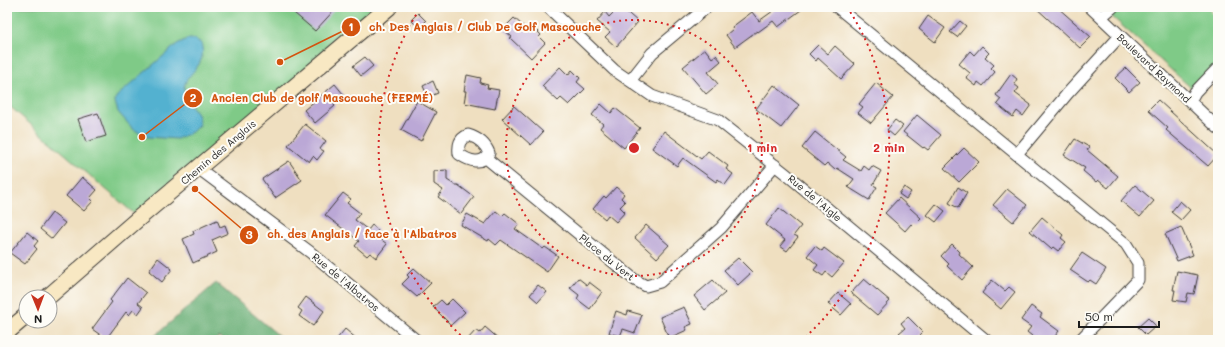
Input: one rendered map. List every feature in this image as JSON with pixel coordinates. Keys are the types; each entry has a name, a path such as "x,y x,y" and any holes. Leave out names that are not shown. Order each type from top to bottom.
{"street":[{"name":"Chemin des Anglais","path":"57,289 389,7"},
{"name":"Rue de l'Aigle","path":"548,7 614,70 652,96 718,120 775,165 986,340"},
{"path":"630,81 652,53 707,7"},
{"path":"836,7 1126,244 1138,263 1138,280 1080,340"},
{"name":"Boulevard Raymond","path":"1090,7 1218,128"},
{"path":"1101,17 1113,7"},
{"path":"1017,154 1068,93 1120,36"},
{"path":"1190,101 1195,92 1218,68"},
{"name":"Place du Vert","path":"486,158 635,280 646,286 660,282 720,228 775,165"},
{"name":"Rue de l'Albatros","path":"198,168 310,252 416,340"},
{"path":"7,332 18,323"}],"green space":[{"path":"7,7 391,7 139,218 7,104"},
{"path":"1117,7 1208,7 1218,22 1218,65 1198,94 1109,14"},
{"path":"216,283 284,340 224,340 219,337 215,340 150,340"}],"water":[{"path":"187,39 195,39 201,43 203,52 199,64 187,79 184,90 186,99 197,114 199,125 192,132 177,139 147,137 133,129 118,112 115,102 116,97 177,44"}],"building":[{"path":"287,7 337,7 315,31"},
{"path":"619,7 621,7 638,22 616,47 605,37 610,32 597,21 605,12 609,17"},
{"path":"770,7 805,7 778,27 773,21 735,47 726,35 733,29 732,27 752,12 759,21 773,11"},
{"path":"1035,7 1057,7 1091,37 1080,48"},
{"path":"418,13 426,21 419,28 411,20"},
{"path":"928,16 945,28 935,42 919,29"},
{"path":"514,18 529,31 533,27 541,35 539,37 545,43 531,58 510,38 512,37 503,29"},
{"path":"960,21 966,26 957,37 950,32"},
{"path":"818,45 828,54 835,46 855,64 841,79 818,58 816,61 809,54"},
{"path":"982,46 989,53 985,57 994,65 991,68 995,72 983,86 978,82 976,86 966,78 970,73 959,64 970,51 974,55"},
{"path":"705,49 712,58 716,55 721,61 708,72 718,84 706,94 683,67"},
{"path":"365,57 373,66 361,76 353,66"},
{"path":"560,67 568,75 572,70 580,78 577,82 585,89 569,105 561,98 558,101 542,86"},
{"path":"1126,68 1140,82 1129,92 1115,78"},
{"path":"1011,74 1017,79 1014,84 1019,88 1015,93 1031,105 1023,116 1017,111 1013,117 997,104 1001,99 996,95"},
{"path":"467,75 481,78 480,83 488,85 487,88 499,90 495,109 464,103 466,91 464,91"},
{"path":"433,81 438,93 428,97 423,86"},
{"path":"876,83 893,97 871,123 858,113 863,107 859,104"},
{"path":"335,84 344,95 333,104 335,106 315,123 304,110"},
{"path":"774,85 799,105 781,128 756,109"},
{"path":"1158,100 1218,155 1208,166 1166,130 1168,128 1148,110"},
{"path":"417,101 436,112 421,141 401,130"},
{"path":"601,104 611,113 615,108 640,128 624,148 600,128 603,124 592,115"},
{"path":"514,106 543,132 531,145 502,119"},
{"path":"98,113 106,136 86,142 78,119"},
{"path":"917,115 941,135 928,150 924,147 923,148 903,132"},
{"path":"895,120 903,126 894,136 887,130"},
{"path":"305,124 326,141 320,149 324,151 317,160 313,156 309,162 288,145"},
{"path":"664,131 701,159 708,151 728,166 726,169 733,174 725,185 718,179 716,182 683,158 677,166 652,148"},
{"path":"815,132 846,157 843,160 861,171 864,166 869,170 872,166 881,171 873,185 877,187 869,200 848,187 854,179 837,168 835,170 827,163 824,166 802,148"},
{"path":"1075,139 1089,147 1087,150 1118,176 1108,188 1098,180 1096,182 1083,171 1085,168 1064,155"},
{"path":"964,148 979,162 959,182 944,168"},
{"path":"289,161 302,180 275,198 262,179"},
{"path":"447,170 447,180 455,185 458,185 474,197 461,214 438,197 443,190 434,184 434,171"},
{"path":"82,177 97,190 90,198 93,201 84,211 66,196"},
{"path":"1135,185 1154,201 1140,217 1121,201"},
{"path":"616,187 624,194 621,198 625,202 620,207 625,212 616,222 608,215 605,219 593,209 604,196 606,198"},
{"path":"904,187 911,192 906,199 899,194"},
{"path":"958,187 967,193 958,208 949,203"},
{"path":"1007,189 1027,205 1013,222 993,205"},
{"path":"343,193 351,199 347,203 360,213 355,220 368,230 372,225 378,230 375,235 387,244 376,258 370,253 367,256 355,246 359,241 325,215"},
{"path":"899,198 921,218 913,226 911,224 905,231 885,213"},
{"path":"1180,201 1190,210 1181,220 1171,212"},
{"path":"936,204 945,211 936,222 927,215"},
{"path":"779,208 801,226 794,235 798,237 787,251 780,246 785,240 766,225"},
{"path":"496,211 502,216 505,213 519,224 515,229 543,249 545,247 558,256 547,272 501,240 496,245 489,239 488,241 461,225 467,214 485,224"},
{"path":"52,213 65,223 52,239 40,229"},
{"path":"1042,217 1063,235 1061,238 1066,242 1058,251 1053,247 1051,249 1030,231"},
{"path":"217,220 220,227 225,225 228,233 212,240 217,252 193,263 183,239 194,234 193,231"},
{"path":"646,225 669,245 657,258 635,238"},
{"path":"1181,227 1193,255 1177,261 1165,234"},
{"path":"27,232 38,241 34,246 37,249 25,264 10,253"},
{"path":"952,244 960,252 959,254 973,267 962,280 947,266 949,264 941,256"},
{"path":"815,246 822,251 824,248 844,263 832,277 826,272 823,276 814,270 818,265 807,256"},
{"path":"1082,253 1106,269 1096,284 1090,280 1088,282 1070,270"},
{"path":"158,258 172,269 162,282 149,271"},
{"path":"738,258 752,272 738,285 724,270"},
{"path":"414,268 431,283 417,297 402,284 409,277 407,275"},
{"path":"1177,271 1198,275 1194,294 1188,293 1186,302 1173,300 1175,290 1173,290"},
{"path":"127,278 146,293 138,303 143,307 138,314 133,310 129,315 126,312 106,339 92,329 112,302 110,300"},
{"path":"578,278 587,285 589,282 602,292 590,309 577,299 579,295 570,288"},
{"path":"864,279 890,301 877,315 851,293"},
{"path":"713,280 725,293 705,310 694,296"},
{"path":"992,280 1005,291 1009,287 1015,292 1001,309 982,293"},
{"path":"538,285 547,292 538,302 530,295"},
{"path":"838,293 851,304 841,315 828,304"},
{"path":"306,297 324,311 313,326 299,316 302,311 298,308"},
{"path":"452,299 465,312 451,325 433,307 441,300 446,305"},
{"path":"1031,306 1042,314 1040,317 1059,331 1052,340 1037,340 1027,332 1031,327 1021,320"},
{"path":"684,307 692,324 685,327 687,330 669,338 660,317"},
{"path":"616,311 627,315 628,311 642,315 635,333 623,329 620,336 609,333"},
{"path":"908,317 923,332 915,340 906,340 899,333 905,328 901,323"},
{"path":"1148,318 1156,326 1146,335 1138,327"},
{"path":"485,327 500,340 467,340 476,330 480,333"},
{"path":"345,329 358,340 336,340"}],"place":[{"name":"ch. Des Anglais / Club De Golf Mascouche","path":"280,62"},
{"name":"Ancien Club de golf Mascouche (FERMÉ)","path":"142,137"},
{"name":"ch. des Anglais / face à l'Albatros","path":"195,189"}]}
